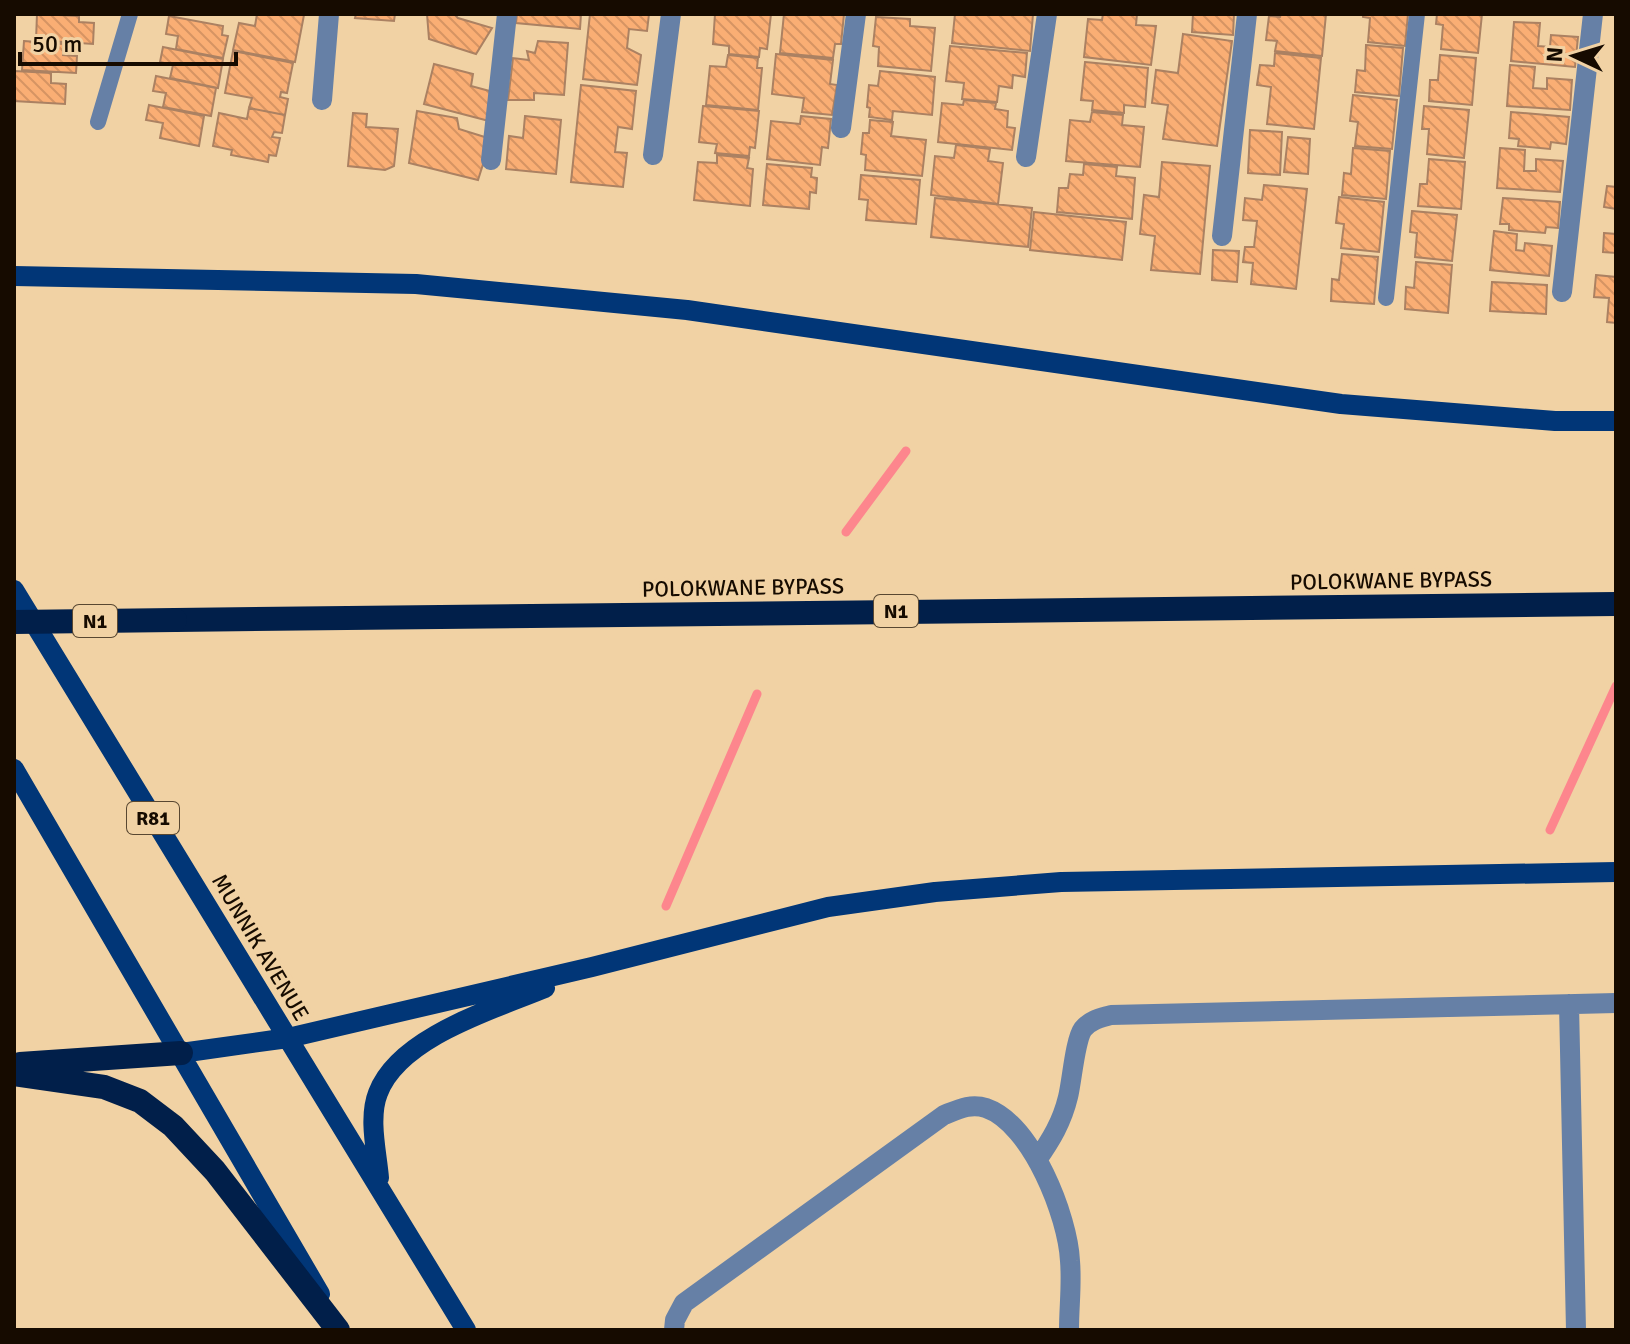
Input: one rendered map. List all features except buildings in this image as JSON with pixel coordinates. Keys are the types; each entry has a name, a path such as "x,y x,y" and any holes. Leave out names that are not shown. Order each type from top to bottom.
{"highway":[{"name":"POLOKWANE BYPASS","path":"14,622 1616,604"},
{"path":"14,1065 181,1053"},
{"path":"14,1074 104,1087 140,1101 173,1126 215,1171 340,1330"}],"main road":[{"path":"14,276 416,284 687,310 1341,404 1555,421 1616,421"},
{"name":"MUNNIK AVENUE","path":"14,590 380,1184 466,1330"},
{"path":"14,769 340,1330"},
{"path":"181,1053 288,1038 592,967 828,907 935,892 1061,882 1616,872"},
{"path":"380,1184 375,1110 377,1095 390,1072 415,1048 454,1027 592,967"}],"street":[{"path":"322,100 329,14"},
{"path":"491,160 507,14"},
{"path":"653,155 671,14"},
{"path":"841,128 856,14"},
{"path":"1026,157 1047,14"},
{"path":"1222,236 1247,14"},
{"path":"1562,292 1593,14"},
{"path":"1037,1160 1058,1128 1083,1029 1093,1020 1111,1015 1616,1003"},
{"path":"1569,1004 1576,1330"},
{"path":"674,1330 675,1320 684,1303 944,1115 966,1106 985,1108 1002,1117 1015,1129 1037,1160 1059,1210 1070,1259 1069,1330"}],"lane":[{"path":"98,122 130,14"},
{"path":"1386,298 1417,14"}],"waterway":[{"path":"846,532 906,451"},
{"path":"1550,830 1616,686"},
{"path":"666,906 757,694"}]}
